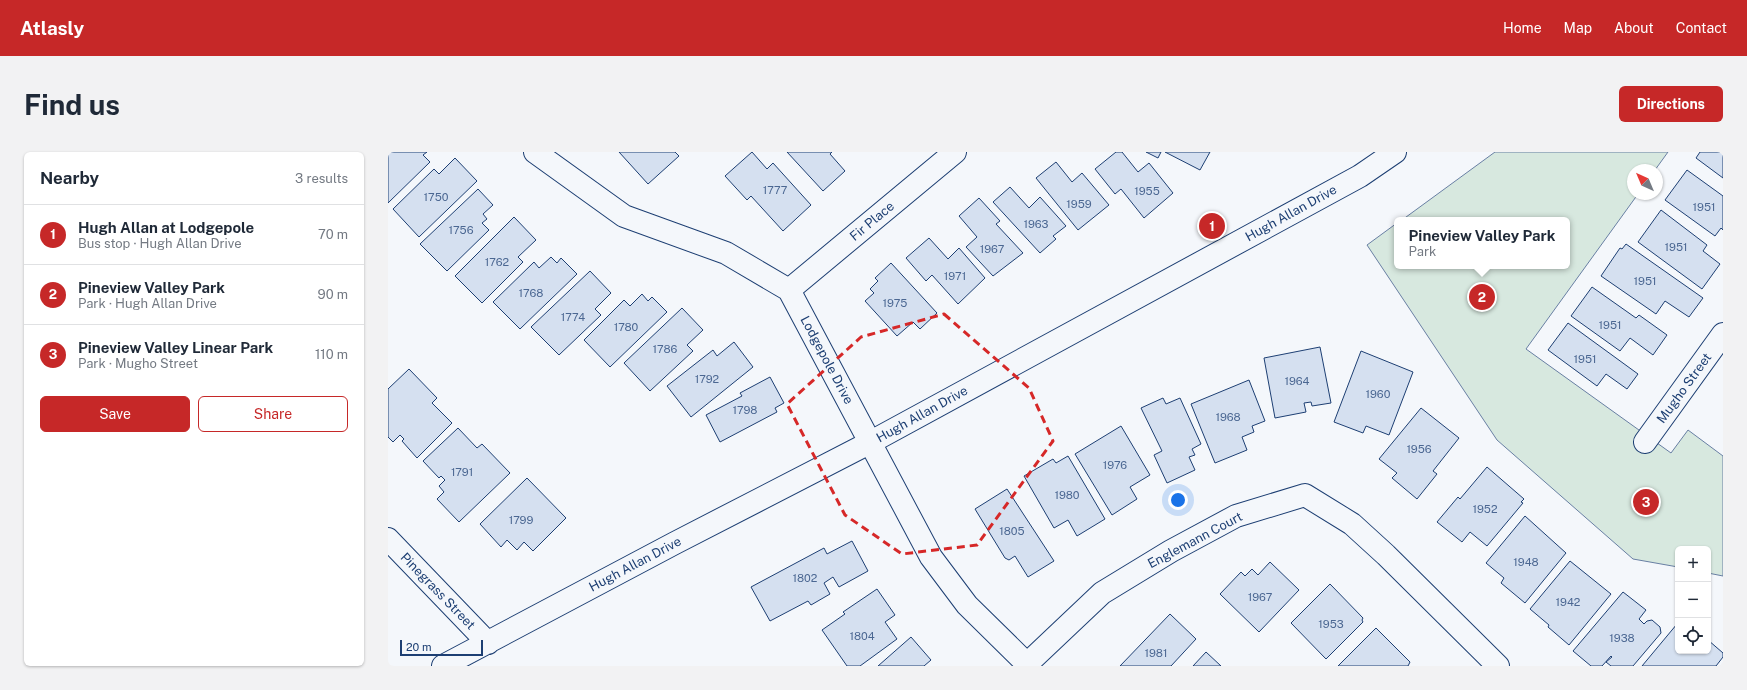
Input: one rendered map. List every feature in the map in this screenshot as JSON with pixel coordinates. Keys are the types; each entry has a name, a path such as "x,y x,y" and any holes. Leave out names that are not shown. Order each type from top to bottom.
{"street":[{"path":"535,152 624,216 726,253 789,290"},
{"name":"Fir Place","path":"789,290 955,152"},
{"name":"Hugh Allan Drive","path":"443,666 675,543 871,442 1360,176 1395,152"},
{"name":"Lodgepole Drive","path":"789,290 931,557 967,606 1028,665"},
{"name":"Mugho Street","path":"1645,442 1723,334"},
{"name":"Englemann Court","path":"1028,665 1102,593 1165,555 1236,516 1305,495 1352,524 1386,555 1498,666"},
{"name":"Pinegrass Street","path":"388,539 488,643"}],"highlighted area":[{"path":"944,314 1029,388 1053,441 977,545 902,554 845,515 787,404 861,337"}],"shaded area":[{"path":"1495,152 1668,152 1659,164 1627,164 1627,200 1634,200 1526,349 1671,453 1688,430 1723,456 1723,576 1711,574 1711,546 1675,546 1675,566 1633,559 1497,440 1367,245 1394,225 1394,269 1570,269 1570,217 1406,217"}],"building":[{"path":"388,152 427,152 423,155 430,162 388,203"},
{"path":"619,152 675,152 679,156 648,184"},
{"path":"752,152 767,169 773,163 811,205 783,231 751,196 747,200 725,176"},
{"path":"787,152 832,152 830,154 845,171 823,191"},
{"path":"1116,152 1122,152 1138,172 1149,163 1173,193 1144,218 1121,189 1115,194 1095,169"},
{"path":"1146,152 1161,152 1158,158"},
{"path":"1165,152 1210,152 1200,170"},
{"path":"1700,152 1723,152 1723,178 1696,158"},
{"path":"455,158 477,181 419,237 393,209 434,169 439,174"},
{"path":"1056,162 1072,182 1082,173 1109,205 1078,230 1036,178"},
{"path":"1687,170 1723,196 1723,230 1721,228 1715,236 1665,200"},
{"path":"1010,187 1029,208 1040,197 1066,226 1053,236 1056,239 1040,253 993,202"},
{"path":"478,189 493,205 483,214 487,219 482,223 489,230 447,271 420,244"},
{"path":"979,198 1000,221 996,224 1023,253 993,276 966,247 977,237 959,216"},
{"path":"1661,210 1707,245 1703,251 1720,264 1702,289 1638,242"},
{"path":"514,217 536,240 518,257 523,262 482,303 455,276"},
{"path":"929,238 948,259 959,248 985,278 958,304 932,275 926,281 906,258"},
{"path":"1626,244 1703,298 1689,317 1665,301 1656,314 1601,276 1620,248 1622,249"},
{"path":"551,257 557,263 561,258 577,274 520,329 493,302 534,262 539,268"},
{"path":"891,263 937,313 920,329 913,322 897,336 865,301 874,293 870,289 878,281 875,278"},
{"path":"590,271 611,293 595,309 601,315 559,355 531,327"},
{"path":"1592,287 1636,318 1639,315 1667,335 1653,355 1630,338 1620,351 1571,316"},
{"path":"642,294 648,301 652,297 667,312 610,367 584,340 624,300 630,306"},
{"path":"682,308 703,330 687,345 693,351 650,391 624,363"},
{"path":"1568,323 1638,374 1627,389 1606,374 1597,386 1548,350"},
{"path":"734,342 753,367 691,417 667,386 713,350 717,356"},
{"path":"1320,347 1331,403 1312,406 1311,402 1304,403 1306,412 1275,418 1264,358"},
{"path":"1361,351 1413,372 1389,435 1366,426 1363,433 1334,422"},
{"path":"409,369 437,398 432,403 452,423 417,458 402,441 404,439 400,435 393,442 388,437 388,389"},
{"path":"770,377 784,403 775,408 777,412 720,442 706,415 742,396 740,393"},
{"path":"1249,380 1265,421 1252,426 1254,432 1242,437 1247,450 1215,463 1191,404"},
{"path":"1163,398 1166,404 1180,398 1201,444 1192,449 1195,455 1189,457 1195,470 1167,483 1154,455 1162,451 1141,408"},
{"path":"1421,408 1459,438 1433,471 1437,474 1417,499 1392,478 1397,473 1379,459"},
{"path":"1121,426 1150,475 1130,487 1137,499 1112,515 1075,454"},
{"path":"458,428 477,448 482,444 510,473 459,522 437,499 444,492 439,486 445,480 441,476 439,478 423,461"},
{"path":"1068,456 1105,519 1077,536 1068,520 1054,528 1024,476 1053,459 1056,463"},
{"path":"1487,467 1524,499 1521,502 1523,503 1487,546 1470,532 1462,542 1437,522 1458,497 1460,499"},
{"path":"527,478 566,518 533,551 524,542 517,550 507,540 501,547 480,524"},
{"path":"1007,489 1054,561 1028,577 1015,556 1009,560 1005,558 975,509"},
{"path":"1525,516 1566,553 1525,603 1501,583 1504,578 1486,563"},
{"path":"852,541 868,571 839,587 833,577 824,583 830,594 811,605 808,601 770,621 751,587 824,548 827,554"},
{"path":"1570,561 1611,594 1569,645 1530,609"},
{"path":"1270,562 1299,590 1259,632 1220,594 1241,572 1245,576 1252,569 1258,575"},
{"path":"1330,584 1363,618 1363,622 1326,659 1291,623"},
{"path":"877,589 895,615 885,622 897,639 860,666 847,666 822,630 845,614 843,612"},
{"path":"1623,592 1646,610 1639,619 1644,624 1647,621 1652,620 1660,627 1661,633 1633,666 1611,666 1606,662 1612,657 1611,656 1602,666 1591,666 1573,651"},
{"path":"1170,614 1196,639 1171,666 1120,666"},
{"path":"1675,626 1675,654 1711,654 1711,643 1723,653 1723,657 1716,666 1642,666"},
{"path":"1376,628 1410,662 1408,666 1338,666"},
{"path":"911,637 931,660 924,666 878,666"},
{"path":"1206,652 1221,666 1193,666"}],"place":[{"name":"Hugh Allan at Lodgepole","path":"1212,226"},
{"name":"Pineview Valley Park","path":"1482,297"},
{"name":"Pineview Valley Linear Park","path":"1646,502"}]}
